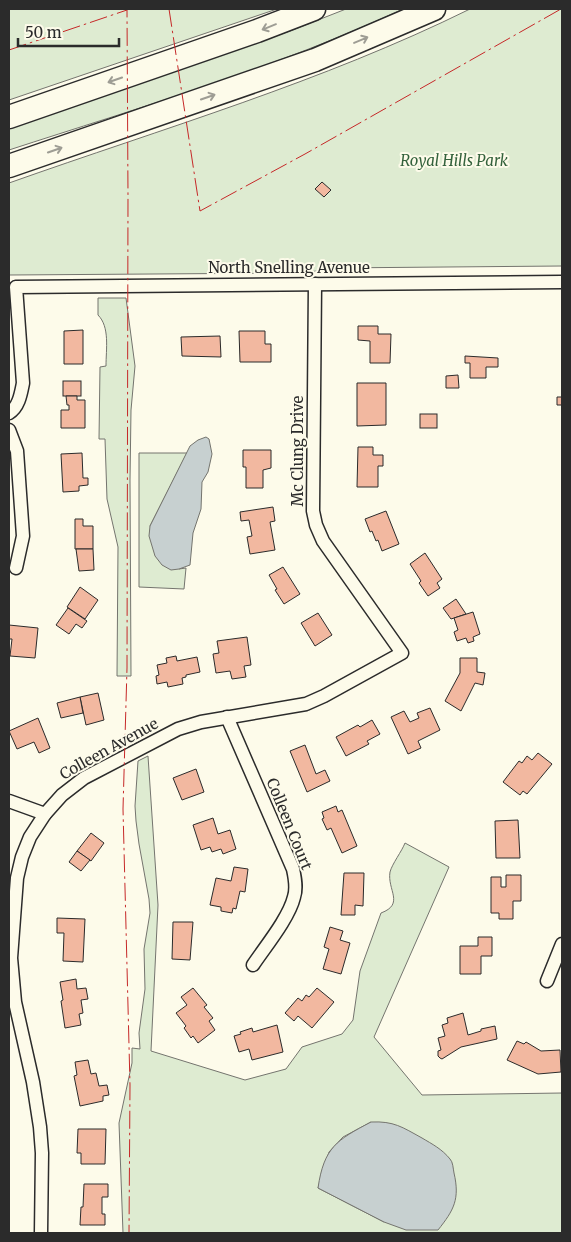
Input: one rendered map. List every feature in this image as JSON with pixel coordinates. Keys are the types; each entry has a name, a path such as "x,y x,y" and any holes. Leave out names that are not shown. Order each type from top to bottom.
{"highway":[{"path":"9,117 257,31 314,9"},
{"path":"9,166 315,60 434,9"}],"street":[{"name":"North Snelling Avenue","path":"9,413 20,398 23,383 16,287 562,282"},
{"name":"Mc Clung Drive","path":"315,284 313,510 316,525 323,541 402,653"},
{"path":"9,430 17,451 23,536 16,568"},
{"name":"Colleen Avenue","path":"41,1233 42,1153 40,1128 33,1082 12,1002 11,958 17,878 22,857 30,837 45,814 62,794 84,778 178,729 201,722 306,704 402,653"},
{"name":"Colleen Court","path":"228,717 293,869 295,880 295,895 290,908 252,965"},
{"path":"9,801 45,814"},
{"path":"547,981 562,944"}],"green space":[{"path":"9,9 277,9 9,100"},
{"path":"346,9 403,9 306,50 257,68 9,150 9,128 290,31"},
{"name":"Royal Hills Park","path":"470,9 562,9 562,266 331,268 296,273 9,275 9,183 300,82 414,35"},
{"path":"98,298 126,298 135,366 131,410 130,480 131,676 117,676 118,547 107,499 105,439 99,439 100,367 106,366 107,346 106,332 98,315"},
{"path":"139,453 187,453 150,526 179,569 186,568 184,589 139,587"},
{"path":"148,756 158,905 151,1051 245,1080 286,1069 302,1047 342,1034 353,1020 360,971 381,913 388,909 394,901 390,872 405,843 449,867 374,1037 422,1095 562,1093 562,1233 123,1233 119,1123 132,1063 132,1048 140,1049 139,1033 145,989 144,949 150,913 136,821 138,761","holes":["371,1122 384,1222 318,1188 329,1152 343,1137"]}],"shaded area":[{"path":"206,437 209,439 212,454 208,472 202,482 201,509 193,533 190,565 171,570 162,565 155,556 149,536 150,526 190,446"},
{"path":"371,1122 392,1124 403,1128 437,1147 451,1160 456,1182 456,1197 452,1210 438,1230 406,1230 384,1222 318,1188 324,1163 334,1146 349,1134"}],"building":[{"path":"322,182 331,190 324,197 315,189"},
{"path":"358,326 378,326 378,334 391,334 390,363 370,363 370,341 358,340"},
{"path":"83,330 83,364 64,364 64,331"},
{"path":"239,331 265,331 265,344 271,344 271,362 240,362"},
{"path":"220,336 221,357 182,356 181,337"},
{"path":"465,356 498,358 498,367 486,367 486,378 470,378 470,363 465,363"},
{"path":"458,375 459,388 446,388 446,376"},
{"path":"63,381 81,381 81,396 63,396"},
{"path":"357,383 386,383 386,425 357,426"},
{"path":"66,396 77,396 77,400 85,400 85,428 61,428 61,410 69,410"},
{"path":"557,397 562,397 562,405 557,405"},
{"path":"420,414 437,414 437,428 420,428"},
{"path":"358,447 373,447 373,455 383,455 383,466 378,466 378,487 357,487"},
{"path":"243,450 271,450 271,468 263,470 263,488 246,488 246,467 243,467"},
{"path":"82,453 83,478 88,478 88,485 79,486 79,491 63,492 61,454"},
{"path":"273,507 275,521 270,522 275,550 250,554 247,537 252,536 249,520 241,521 240,512"},
{"path":"386,511 399,544 382,551 378,540 376,541 372,531 370,532 365,519"},
{"path":"75,519 83,519 83,526 93,526 93,549 75,549"},
{"path":"76,549 93,549 94,570 79,571"},
{"path":"425,553 442,579 437,583 440,588 428,596 410,564"},
{"path":"283,567 300,594 284,604 275,590 277,589 269,575"},
{"path":"80,587 98,600 85,619 67,607"},
{"path":"456,599 466,614 451,619 443,608"},
{"path":"68,608 87,621 82,628 76,624 69,634 56,625"},
{"path":"473,612 480,634 473,637 474,641 468,643 466,638 457,641 454,632 458,630 454,618"},
{"path":"318,613 332,635 315,646 301,623"},
{"path":"9,625 38,628 35,658 10,656 12,639 9,639"},
{"path":"247,637 251,665 244,666 246,677 232,679 230,671 216,673 213,654 219,653 217,641"},
{"path":"176,656 177,661 197,657 200,672 186,675 186,677 182,678 183,684 168,687 167,682 157,684 156,676 159,675 157,665 167,663 166,658"},
{"path":"460,658 477,658 477,672 485,673 483,685 475,683 461,711 445,701 460,673"},
{"path":"98,693 104,720 86,725 80,697"},
{"path":"80,697 83,713 61,718 57,703"},
{"path":"430,708 440,730 418,741 421,748 408,754 391,717 404,711 410,722 419,718 417,713"},
{"path":"38,718 50,748 39,753 34,742 17,749 9,731"},
{"path":"372,720 380,734 367,741 369,744 346,756 336,737"},
{"path":"305,745 316,774 325,770 330,781 307,792 290,751"},
{"path":"538,753 552,764 527,794 523,791 520,795 503,782 519,761 522,763 527,756 532,760"},
{"path":"196,769 204,792 182,800 173,778"},
{"path":"336,806 338,812 342,810 357,846 342,853 331,828 327,830 322,819 324,818 322,812"},
{"path":"213,818 218,834 230,830 236,849 223,854 221,849 212,852 210,847 201,850 193,825"},
{"path":"518,820 520,858 496,858 495,821"},
{"path":"91,833 104,843 91,861 77,851"},
{"path":"77,851 90,860 81,871 69,862"},
{"path":"234,867 248,869 245,892 240,891 236,909 233,908 232,913 221,911 221,907 210,905 216,878 231,881"},
{"path":"344,873 364,873 363,906 355,905 355,915 341,915"},
{"path":"506,875 521,875 521,901 513,901 513,919 499,919 499,913 491,913 491,877 501,877 501,887 506,887"},
{"path":"57,918 85,919 83,962 63,961 64,933 57,933"},
{"path":"173,922 193,922 190,960 172,959"},
{"path":"330,927 343,931 340,940 350,943 341,974 323,969 329,949 324,947"},
{"path":"478,937 492,937 492,956 481,956 481,974 460,974 460,946 478,946"},
{"path":"76,979 77,989 86,988 88,999 81,1000 83,1013 79,1014 81,1025 65,1028 60,982"},
{"path":"193,988 207,1005 204,1007 213,1018 209,1021 215,1030 198,1043 193,1036 191,1038 184,1028 186,1026 176,1013 187,1005 181,997"},
{"path":"317,988 334,1002 312,1028 298,1016 294,1021 285,1013 298,998 302,1001 306,995 309,997"},
{"path":"463,1013 468,1035 481,1031 481,1029 495,1026 497,1039 461,1047 442,1059 438,1056 438,1051 441,1050 438,1038 445,1036 442,1025 448,1023 447,1018"},
{"path":"277,1025 283,1052 252,1060 249,1049 239,1052 234,1036 252,1028 253,1032"},
{"path":"517,1041 524,1044 526,1042 541,1051 560,1050 561,1072 538,1074 507,1060"},
{"path":"88,1060 91,1074 96,1073 99,1086 107,1085 109,1095 103,1096 103,1101 80,1106 74,1076 77,1075 75,1062"},
{"path":"78,1129 106,1129 105,1164 81,1164 81,1153 77,1153"},
{"path":"84,1184 108,1184 108,1197 102,1197 102,1214 105,1214 105,1225 80,1225"}],"power":[{"path":"169,9 200,211 305,154 561,9"},
{"path":"9,50 127,10 127,668 123,809 130,1085 129,1233"}]}
